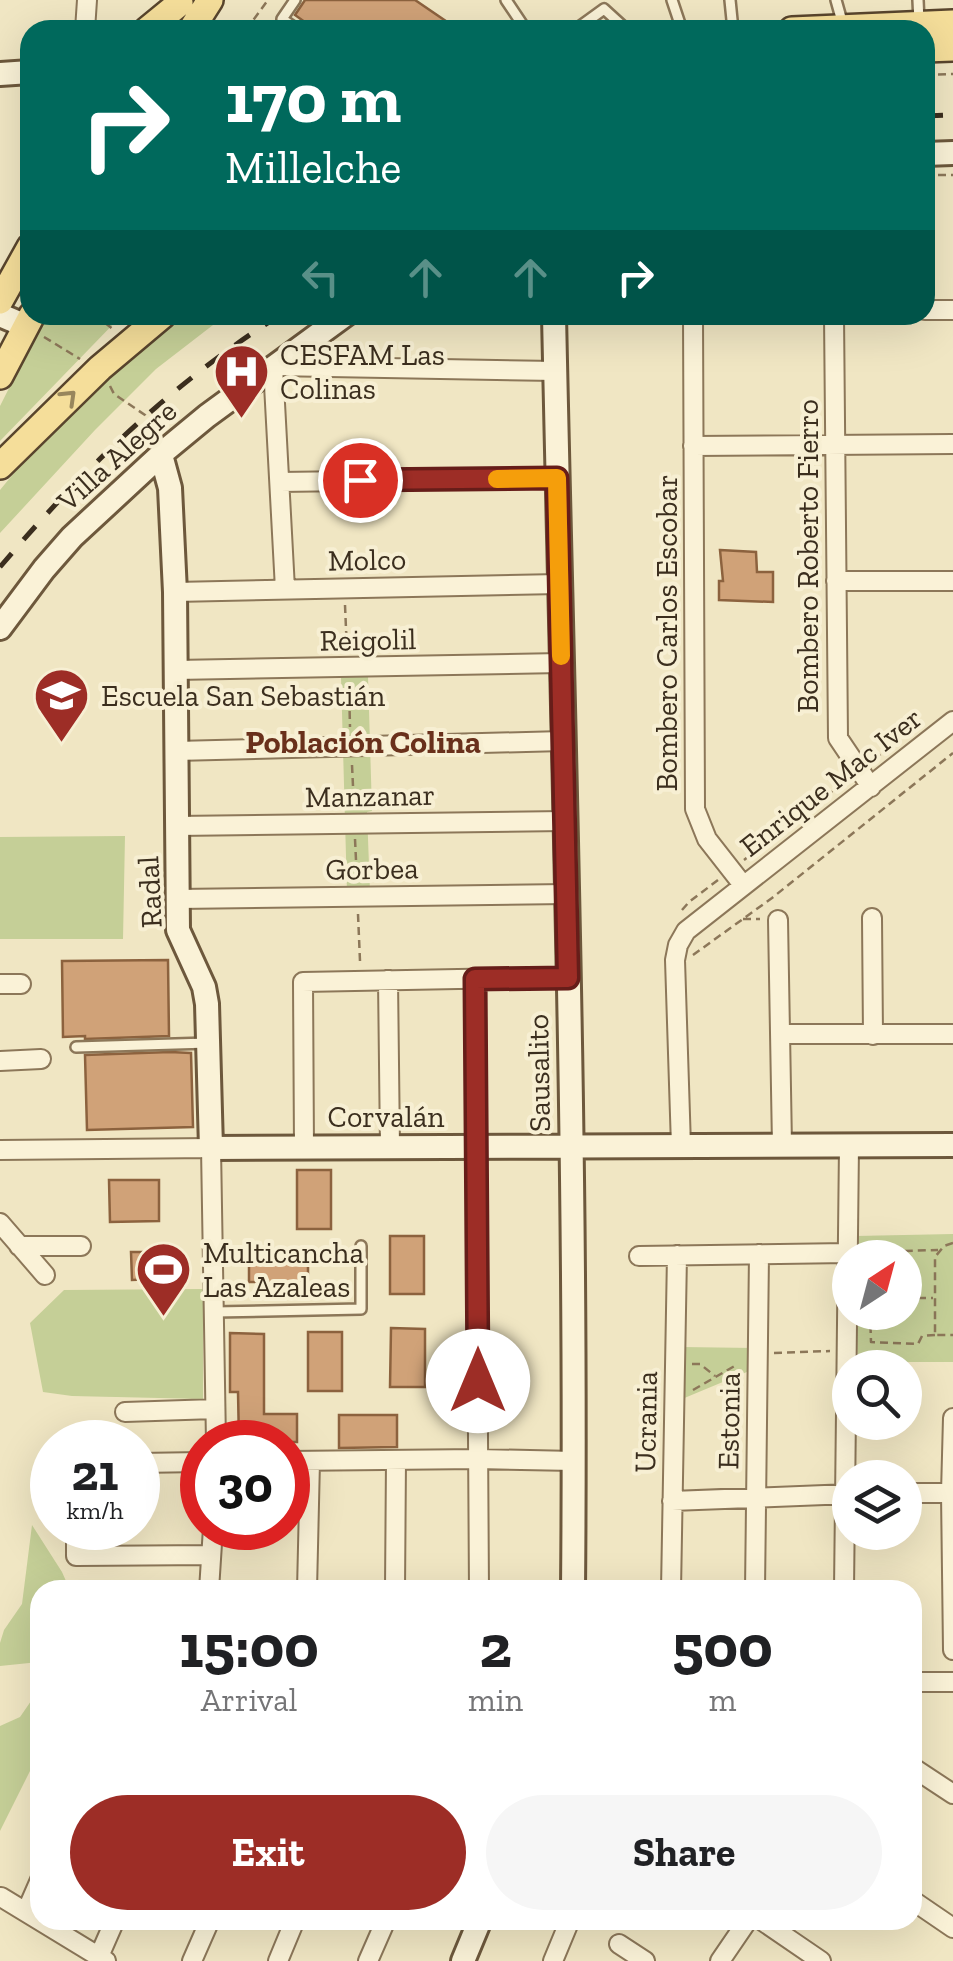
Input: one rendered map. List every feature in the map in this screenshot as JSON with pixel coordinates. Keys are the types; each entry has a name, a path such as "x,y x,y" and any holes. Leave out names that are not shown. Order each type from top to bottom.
{"main road":[{"path":"160,20 182,2"},
{"path":"0,301 20,265"},
{"path":"0,376 26,325"},
{"path":"0,466 126,343 150,325"}],"street":[{"name":"Villa Alegre","path":"0,628 72,537 161,455 206,416 330,325"},
{"name":"Sausalito","path":"554,325 571,1146 573,1580"},
{"name":"Bombero Carlos Escobar","path":"693,325 695,808 708,839 744,885"},
{"name":"Bombero Roberto Fierro","path":"834,325 838,738 871,787"},
{"path":"286,590 273,366 555,370"},
{"path":"693,446 953,444"},
{"name":"Radal","path":"161,455 170,488 175,592 178,930 204,987 210,1043 216,1420"},
{"path":"280,482 557,478"},
{"path":"836,581 953,580"},
{"name":"Molco","path":"175,592 560,584"},
{"name":"Reigolil","path":"176,670 561,664"},
{"name":"Enrique Mac Iver","path":"744,885 953,721"},
{"path":"176,751 563,742"},
{"name":"Manzanar","path":"177,826 564,820"},
{"path":"681,1146 678,945 686,931 744,885"},
{"name":"Gorbea","path":"178,899 566,894"},
{"path":"872,918 873,1034"},
{"path":"778,920 782,1145"},
{"path":"304,1147 303,982 568,978"},
{"path":"475,979 479,1580"},
{"path":"388,980 390,1147"},
{"path":"0,984 21,984"},
{"path":"781,1034 953,1034"},
{"path":"0,1061 41,1059"},
{"name":"Corvalán","path":"0,1150 953,1144"},
{"path":"850,1146 855,1240"},
{"path":"0,1224 45,1276"},
{"path":"19,1246 81,1246"},
{"name":"Ucrania","path":"671,1580 676,1254"},
{"name":"Estonia","path":"756,1580 759,1254"},
{"path":"639,1256 832,1255"},
{"path":"847,1350 849,1330"},
{"path":"125,1412 216,1409"},
{"path":"953,1418 953,1650"},
{"path":"395,1580 396,1460"},
{"path":"310,1461 574,1461"},
{"path":"922,1493 952,1493"},
{"path":"672,1501 832,1495"},
{"path":"76,1550 76,1556 211,1554"},
{"path":"210,1580 211,1550"},
{"path":"307,1580 308,1550"},
{"path":"844,1580 846,1550"},
{"path":"922,1682 953,1682"},
{"path":"922,1774 953,1794"},
{"path":"1,1898 30,1915"},
{"path":"26,1912 30,1903"},
{"path":"922,1907 953,1928"},
{"path":"54,1930 101,1960 112,1930"},
{"path":"192,1961 206,1930"},
{"path":"278,1961 291,1930"},
{"path":"368,1961 382,1930"},
{"path":"463,1961 476,1930"},
{"path":"553,1961 566,1930"},
{"path":"720,1961 741,1930"},
{"path":"776,1930 822,1961"},
{"path":"619,1944 645,1961"}],"lane":[{"path":"285,20 282,18 295,0"},
{"path":"589,20 604,9 616,20"},
{"path":"76,1047 210,1043"},
{"path":"214,1312 362,1309 361,1246"}],"path":[{"path":"110,325 126,343"},
{"path":"344,588 361,981"},
{"path":"676,968 772,898 953,753"},
{"path":"935,1335 935,1257 953,1243"},
{"path":"922,1250 940,1250"},
{"path":"922,1298 935,1298"},
{"path":"870,1330 870,1342 918,1344 922,1336 953,1335"},
{"path":"674,1400 758,1354 832,1351"},
{"path":"674,1364 700,1364 716,1376"}],"green space":[{"path":"41,325 112,325 0,441 0,406"},
{"path":"172,325 213,325 156,369 0,533 0,490 140,347"},
{"path":"368,676 370,892 347,892 341,677"},
{"path":"125,836 123,939 0,939 0,837"},
{"path":"953,1234 953,1362 922,1362 922,1350 858,1350 857,1330 922,1330 922,1240 856,1240 856,1236"},
{"path":"203,1289 203,1399 43,1392 30,1323 64,1290"},
{"path":"682,1347 754,1348 754,1369 682,1399"},
{"path":"30,1541 30,1550 48,1550 66,1580 30,1580 30,1663 0,1666 4,1630 22,1604"},
{"path":"30,1702 30,1771 0,1831 0,1726 20,1717"}],"building":[{"path":"305,0 415,0 444,20 302,20 295,15"},
{"path":"720,550 756,552 757,572 773,572 773,602 719,600 719,581 723,581"},
{"path":"168,960 169,1036 63,1037 62,961"},
{"path":"191,1053 193,1127 87,1130 85,1055"},
{"path":"297,1170 331,1170 331,1229 297,1229"},
{"path":"109,1180 159,1180 159,1221 110,1222"},
{"path":"390,1236 424,1236 424,1294 390,1294"},
{"path":"249,1249 308,1249 308,1282 249,1282"},
{"path":"131,1252 178,1252 178,1278 132,1280"},
{"path":"391,1328 425,1329 425,1387 390,1387"},
{"path":"308,1332 342,1332 342,1391 308,1391"},
{"path":"230,1333 264,1334 264,1414 297,1414 297,1420 239,1420 238,1392 230,1392"},
{"path":"339,1415 397,1415 397,1447 339,1448"}],"railway":[{"path":"935,116 953,115"},
{"path":"0,567 63,496 130,430 202,370 265,325"}],"slow traffic":[{"path":"497,479 557,478 561,656"}],"place":[{"name":"CESFAM Las Colinas","path":"241,421"},
{"name":"Escuela San Sebastián","path":"62,745"},
{"name":"Multicancha Las Azaleas","path":"164,1319"}],"district":[{"name":"Población Colina","path":"363,742"}],"route":[{"path":"360,480 557,478 568,978 475,979 478,1381"}]}
